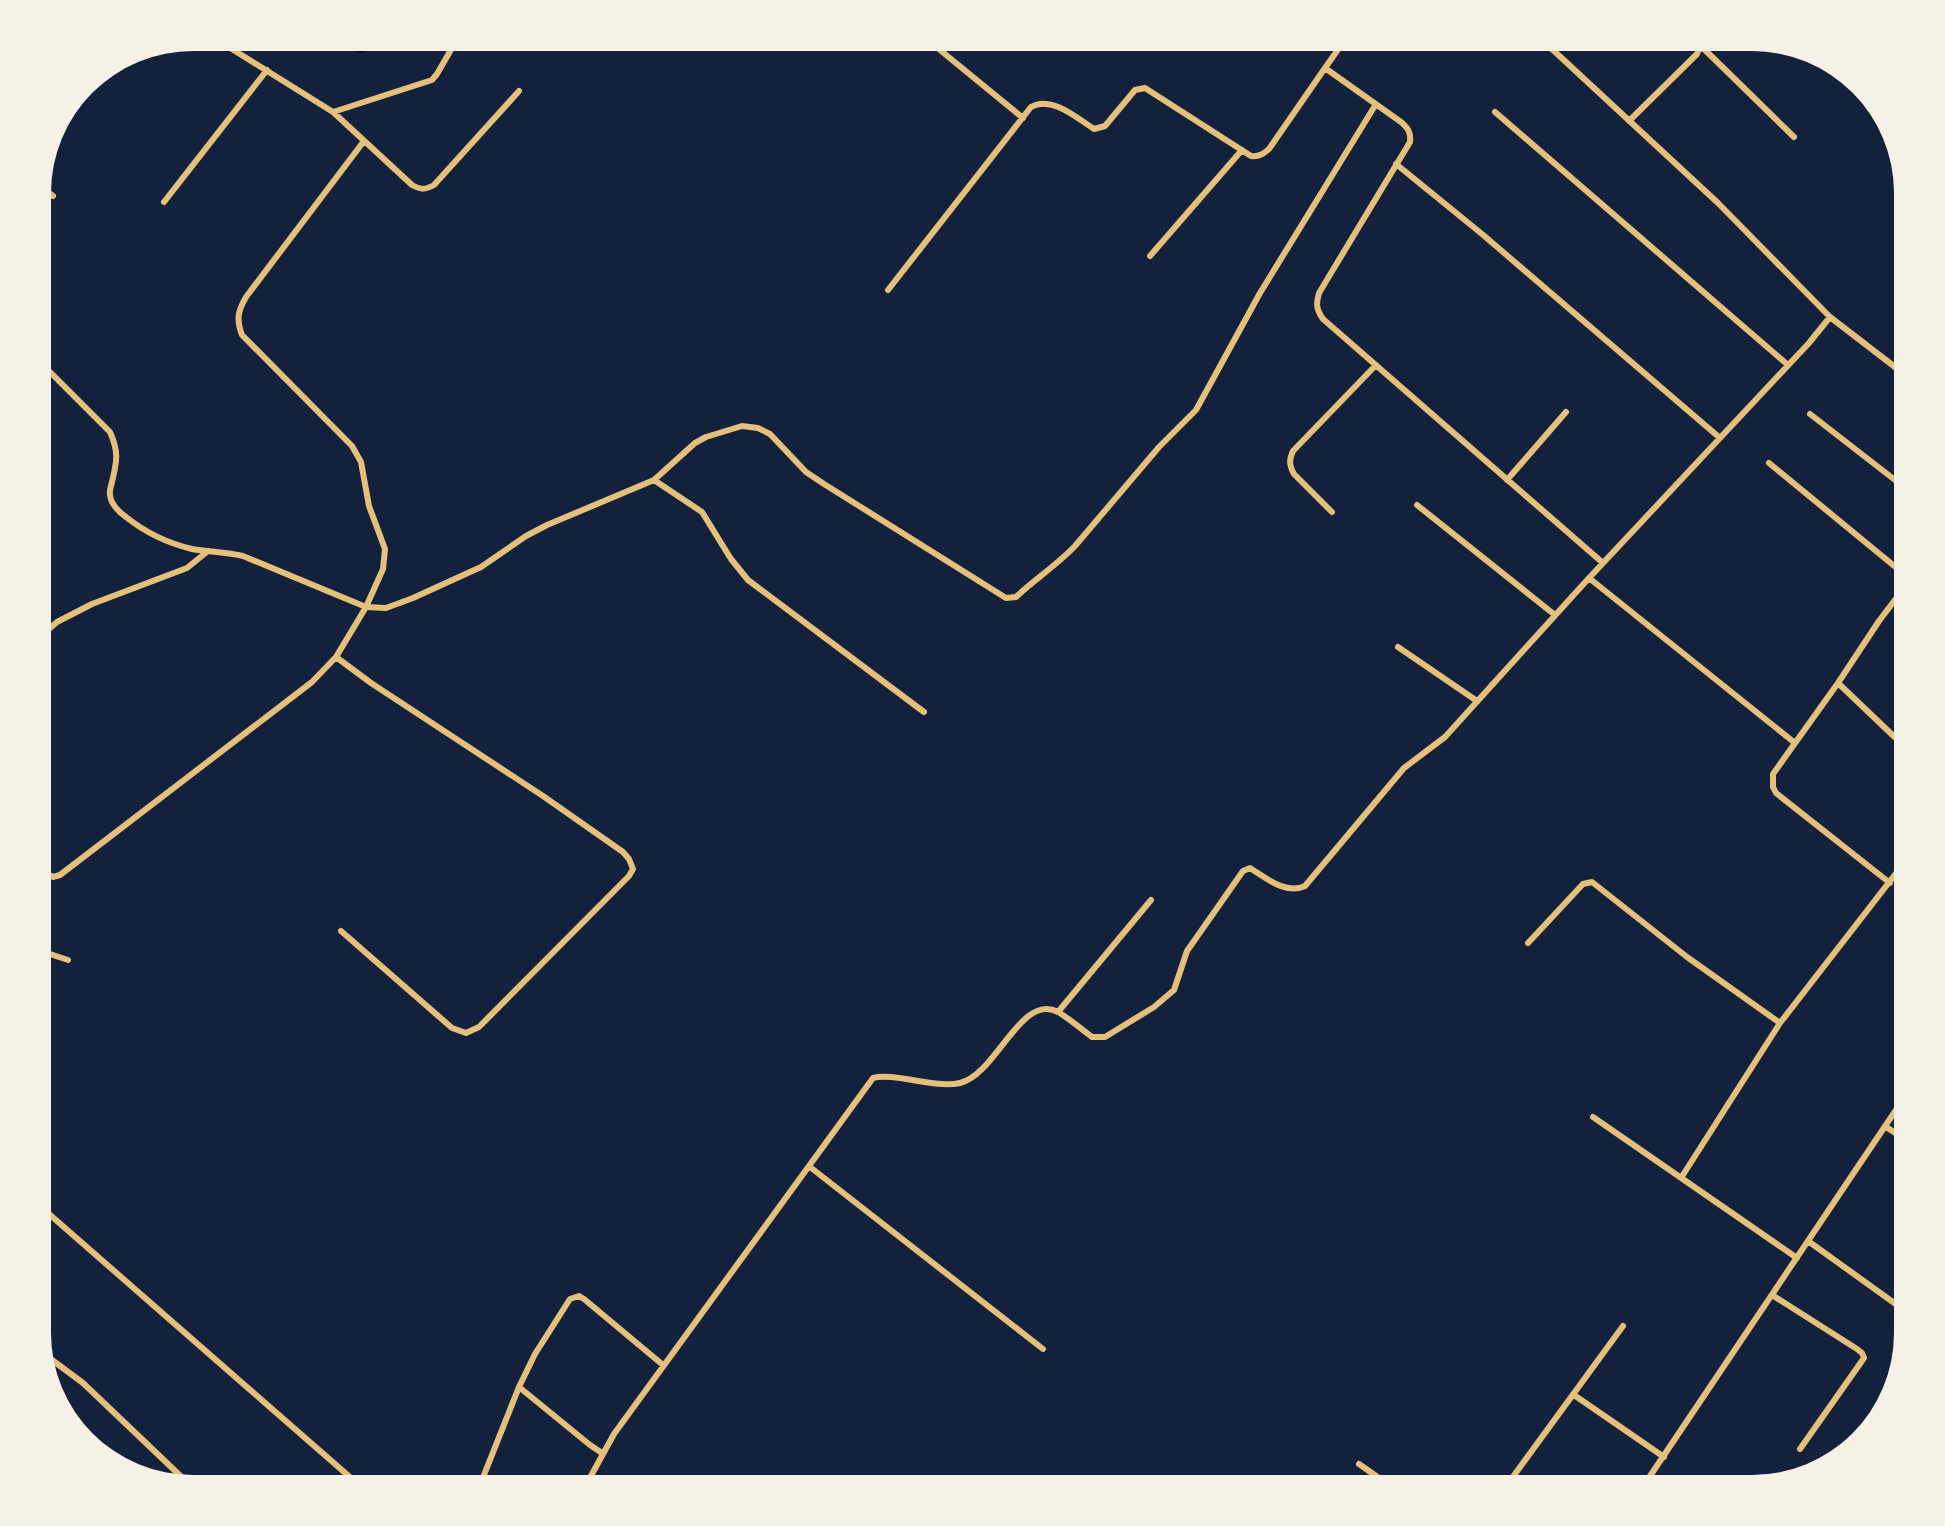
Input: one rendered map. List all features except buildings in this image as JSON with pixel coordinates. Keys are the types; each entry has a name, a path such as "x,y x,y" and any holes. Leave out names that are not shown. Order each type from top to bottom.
{"street":[{"path":"236,51 333,112 418,189 426,190 434,185 519,91"},
{"path":"333,112 432,80 450,51"},
{"path":"942,51 1023,118"},
{"path":"888,290 1031,107 1044,102 1052,104 1094,129 1100,129 1135,90 1145,88 1256,157 1263,155 1269,149 1337,51"},
{"path":"1554,51 1718,203 1830,317 1894,366"},
{"path":"1629,121 1698,51"},
{"path":"1706,51 1794,137"},
{"path":"1325,68 1407,127 1411,135 1410,142 1319,293 1316,304 1318,311 1323,319 1603,563"},
{"path":"164,202 267,70"},
{"path":"51,373 110,432 116,446 117,459 110,493 111,502 140,528 162,540 208,551 224,551 243,556 366,607 386,608 481,567 526,536 547,525 654,480 695,443 706,437 742,426 758,428 770,434 806,472 824,484 1006,598 1016,597 1075,546 1159,447 1196,410 1260,293 1376,104"},
{"path":"1496,112 1788,365"},
{"path":"51,876 60,875 312,682 336,657 366,607 383,569 385,549 369,506 361,462 352,446 242,335 238,324 238,312 246,297 364,141"},
{"path":"1150,256 1242,150"},
{"path":"1396,164 1482,234 1720,438"},
{"path":"591,1475 602,1453 663,1365 873,1078 880,1076 950,1084 962,1082 976,1076 986,1067 1019,1023 1028,1016 1043,1010 1058,1012 1096,1039 1105,1037 1168,997 1179,981 1187,951 1243,871 1250,868 1292,890 1305,886 1404,768 1445,736 1830,317"},
{"path":"1332,512 1294,474 1290,466 1290,459 1293,451 1376,365"},
{"path":"1507,480 1566,412"},
{"path":"1810,414 1894,479"},
{"path":"1769,463 1894,565"},
{"path":"654,480 702,512 731,559 755,585 924,712"},
{"path":"1417,505 1555,615"},
{"path":"51,627 92,604 187,568 208,551"},
{"path":"1589,578 1795,744"},
{"path":"1890,883 1776,793 1773,787 1773,774 1894,602"},
{"path":"1398,647 1477,701"},
{"path":"336,657 386,694 543,796 623,852 633,869 629,876 479,1027 466,1033 452,1028 341,931"},
{"path":"1838,683 1894,736"},
{"path":"1681,1178 1780,1023 1894,878"},
{"path":"1528,943 1583,884 1592,882 1687,957 1780,1023"},
{"path":"1058,1012 1151,900"},
{"path":"51,954 68,960"},
{"path":"1652,1475 1894,1113"},
{"path":"1593,1118 1797,1258"},
{"path":"1885,1126 1894,1132"},
{"path":"810,1167 1043,1349"},
{"path":"51,1216 348,1475"},
{"path":"1808,1241 1894,1302"},
{"path":"1772,1295 1857,1349 1864,1358 1800,1449"},
{"path":"484,1475 519,1387 545,1335 574,1296 584,1299 663,1365"},
{"path":"1514,1475 1623,1326"},
{"path":"54,1362 83,1383 179,1474"},
{"path":"519,1387 602,1453"},
{"path":"1574,1395 1664,1457"},
{"path":"1359,1464 1375,1475"}]}
